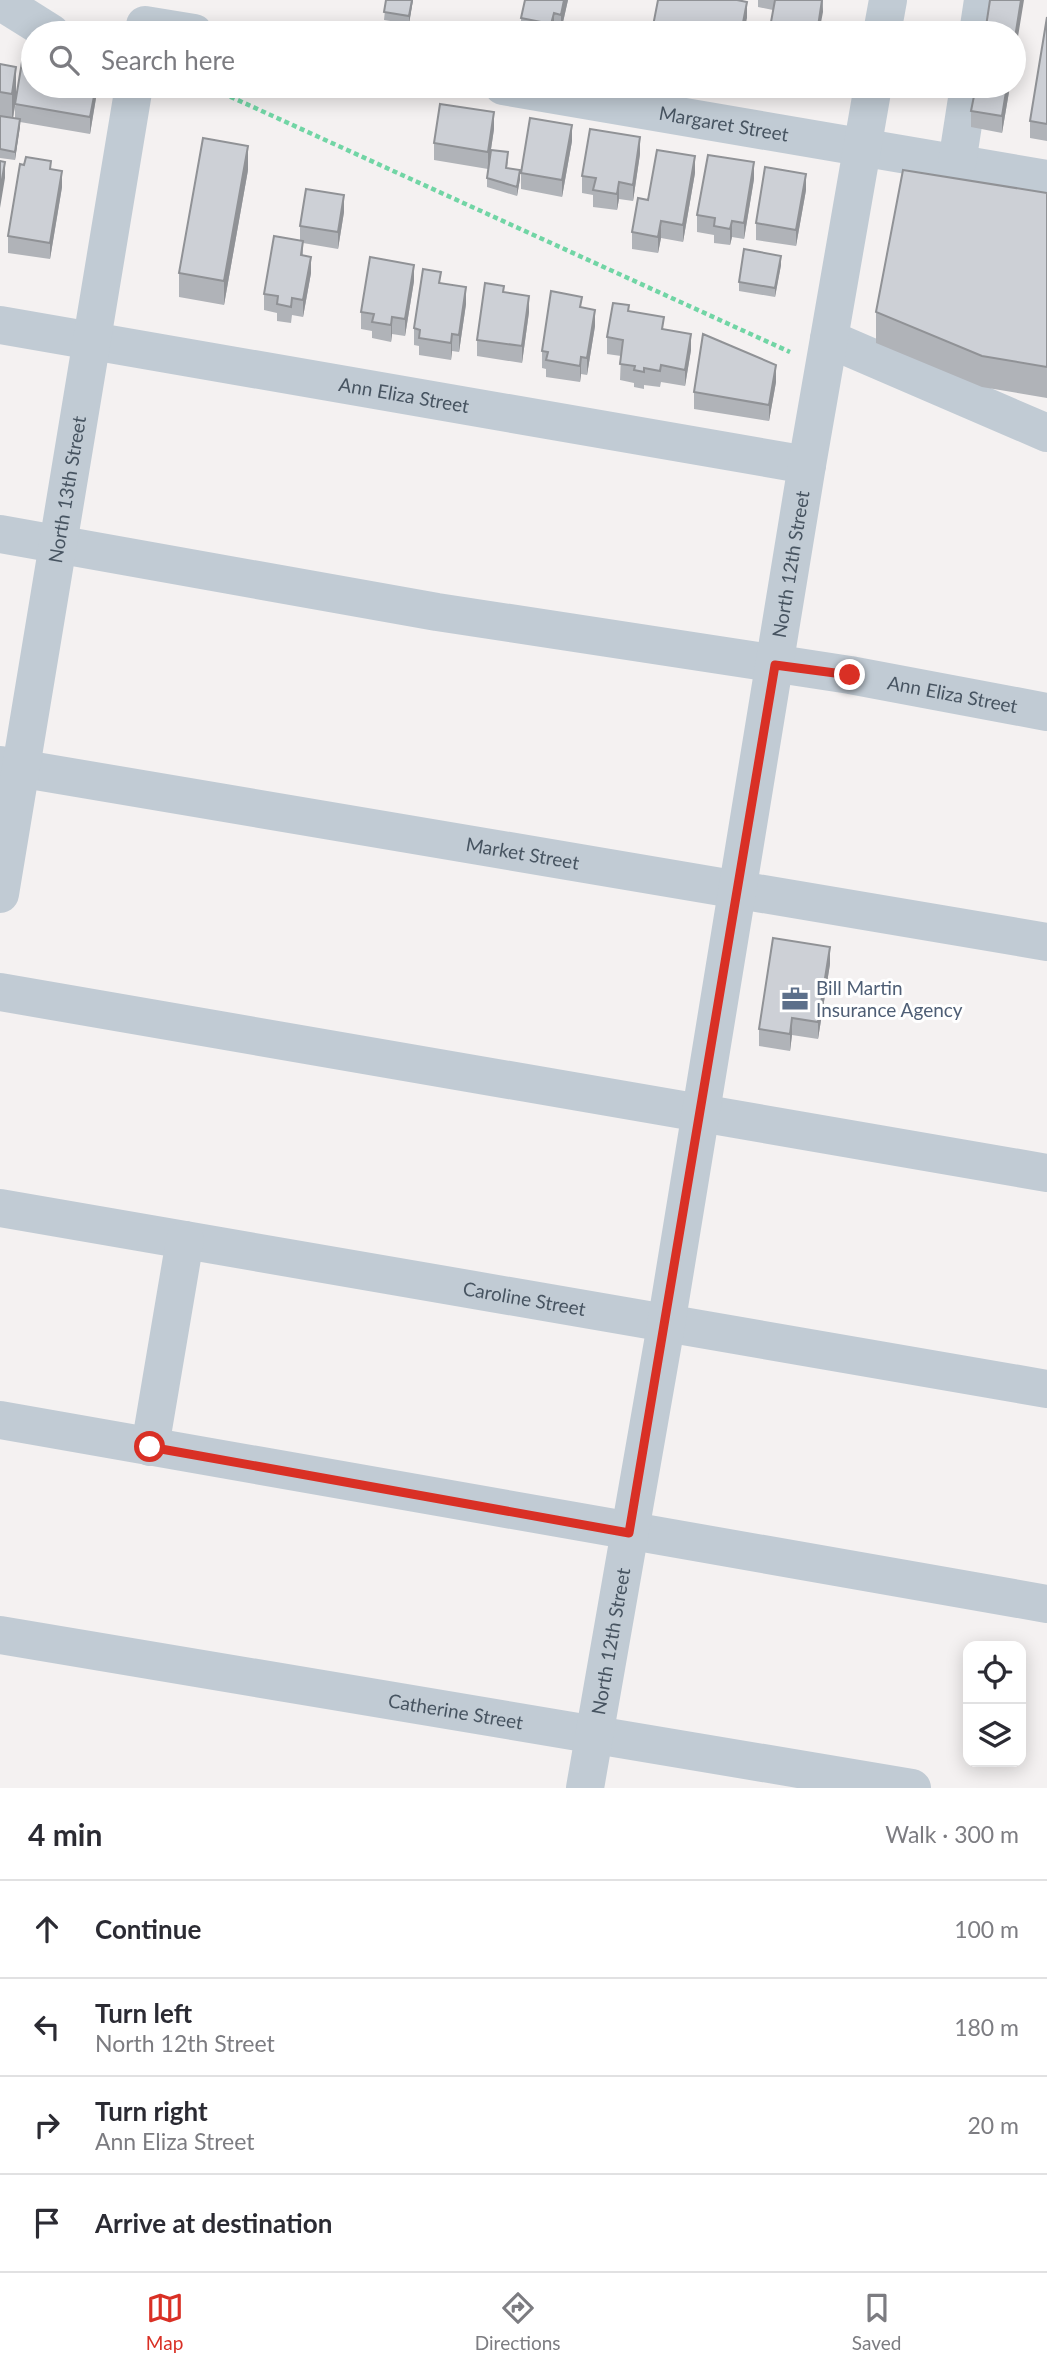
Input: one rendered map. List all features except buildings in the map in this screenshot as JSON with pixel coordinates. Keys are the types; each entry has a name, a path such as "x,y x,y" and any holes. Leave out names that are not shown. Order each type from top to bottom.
{"street":[{"path":"884,21 888,0"},
{"path":"980,21 983,0"},
{"path":"0,1 32,21"},
{"name":"North 13th Street","path":"0,894 11,767 59,544 133,98"},
{"name":"Margaret Street","path":"574,98 1047,179"},
{"name":"North 12th Street","path":"585,1788 666,1325 807,466 871,98"},
{"path":"957,163 967,98"},
{"name":"Ann Eliza Street","path":"0,325 807,466"},
{"path":"827,353 1047,433"},
{"name":"Ann Eliza Street","path":"0,534 437,612 850,675 1047,712"},
{"name":"Market Street","path":"11,767 1047,942"},
{"path":"0,992 1047,1173"},
{"name":"Caroline Street","path":"0,1208 1047,1389"},
{"path":"150,1447 184,1241"},
{"path":"0,1420 1047,1605"},
{"name":"Catherine Street","path":"0,1635 912,1788"}],"path":[{"path":"235,98 827,353"}],"place":[{"name":"Bill Martin Insurance Agency","path":"795,999"}],"route":[{"path":"150,1447 629,1533 775,665 850,675"}]}
